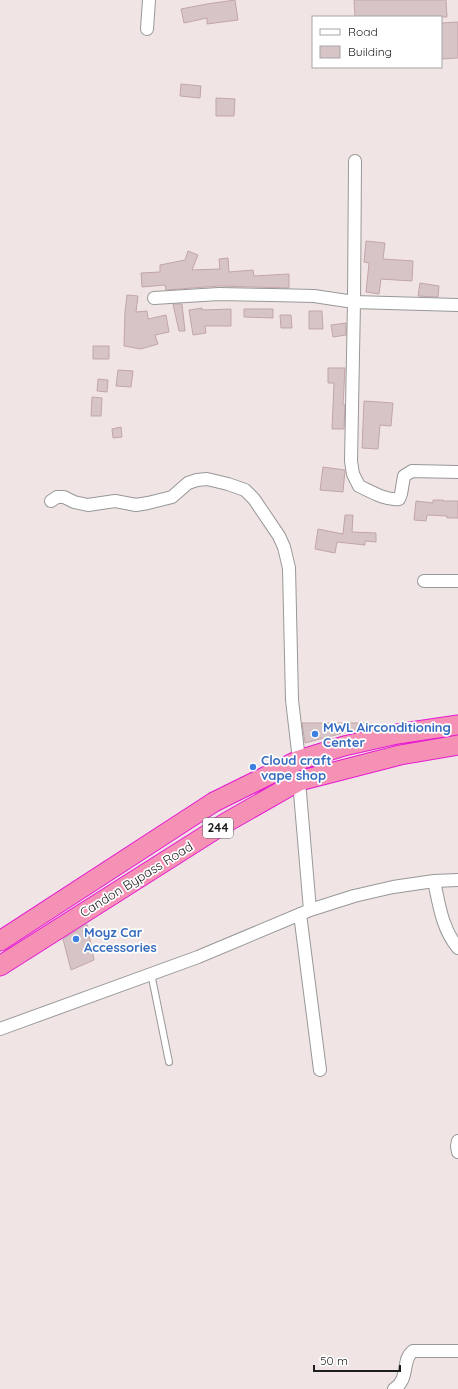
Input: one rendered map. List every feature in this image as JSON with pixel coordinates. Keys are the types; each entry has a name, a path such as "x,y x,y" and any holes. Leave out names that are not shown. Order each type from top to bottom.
{"highway":[{"name":"Candon Bypass Road","path":"0,941 214,802 299,760 344,746 397,734 458,725"},
{"name":"Candon Bypass Road","path":"0,966 227,822 300,781 400,755 458,745"},
{"path":"73,894 85,912"}],"street":[{"path":"147,29 149,0"},
{"path":"355,161 351,460 355,481 359,486 386,498 395,500 398,499 401,494 404,476 412,471 458,472"},
{"path":"154,298 219,294 272,295 314,296 354,302 458,305"},
{"path":"51,501 57,497 64,497 74,502 88,505 115,501 136,505 172,497 188,483 206,479 228,484 244,490 254,499 279,536 284,547 289,568 292,700 299,760"},
{"path":"424,581 458,581"},
{"path":"300,781 305,912 320,1070"},
{"path":"434,880 442,916 448,932 458,948"},
{"path":"0,1029 150,973 198,957 305,912 360,895 393,887 434,880 458,880"},
{"path":"458,1141 458,1152"},
{"path":"394,1389 404,1378 408,1357 413,1351 458,1351"}],"lane":[{"path":"150,973 169,1062"}],"building":[{"path":"235,0 238,20 207,24 207,18 184,23 181,9"},
{"path":"354,0 446,0 447,17 355,16"},
{"path":"458,22 458,58 442,59 442,23"},
{"path":"181,84 201,86 200,98 180,96"},
{"path":"216,98 235,99 234,116 216,116"},
{"path":"366,241 385,243 383,259 413,261 412,281 381,279 379,294 366,292 369,263 364,262"},
{"path":"188,251 198,255 192,270 220,269 219,259 228,258 229,272 253,270 254,276 289,274 289,288 219,286 166,290 165,285 142,287 141,273 160,272 160,265 185,260"},
{"path":"420,283 439,286 438,297 418,296"},
{"path":"127,295 138,296 136,312 147,311 148,319 166,315 169,332 155,335 158,344 141,349 124,346"},
{"path":"173,304 182,304 185,331 179,331"},
{"path":"202,308 202,310 231,309 231,326 205,326 206,333 193,335 189,310"},
{"path":"244,309 273,309 273,318 244,317"},
{"path":"309,311 322,311 323,329 309,329"},
{"path":"280,315 291,315 292,328 281,328"},
{"path":"346,323 346,335 333,337 331,325"},
{"path":"93,346 109,346 109,359 93,359"},
{"path":"328,368 345,368 343,405 345,405 344,429 332,429 334,383 328,383"},
{"path":"118,370 133,371 131,387 116,386"},
{"path":"98,379 108,380 107,392 97,391"},
{"path":"92,397 102,398 101,416 91,416"},
{"path":"364,401 393,403 391,426 380,425 378,449 362,448"},
{"path":"121,427 122,437 113,438 112,429"},
{"path":"323,467 345,470 343,492 320,490"},
{"path":"433,500 458,501 458,518 427,515 426,521 414,520 416,501 433,503"},
{"path":"345,515 353,515 352,532 376,533 376,542 365,541 365,545 337,542 335,553 315,549 318,529 343,534"},
{"path":"302,723 370,723 370,726 305,743"},
{"path":"87,924 94,960 71,970 63,939"}],"place":[{"name":"MWL Airconditioning Center","path":"315,734"},
{"name":"Cloud craft vape shop","path":"253,767"},
{"name":"Moyz Car Accessories","path":"76,939"}]}
